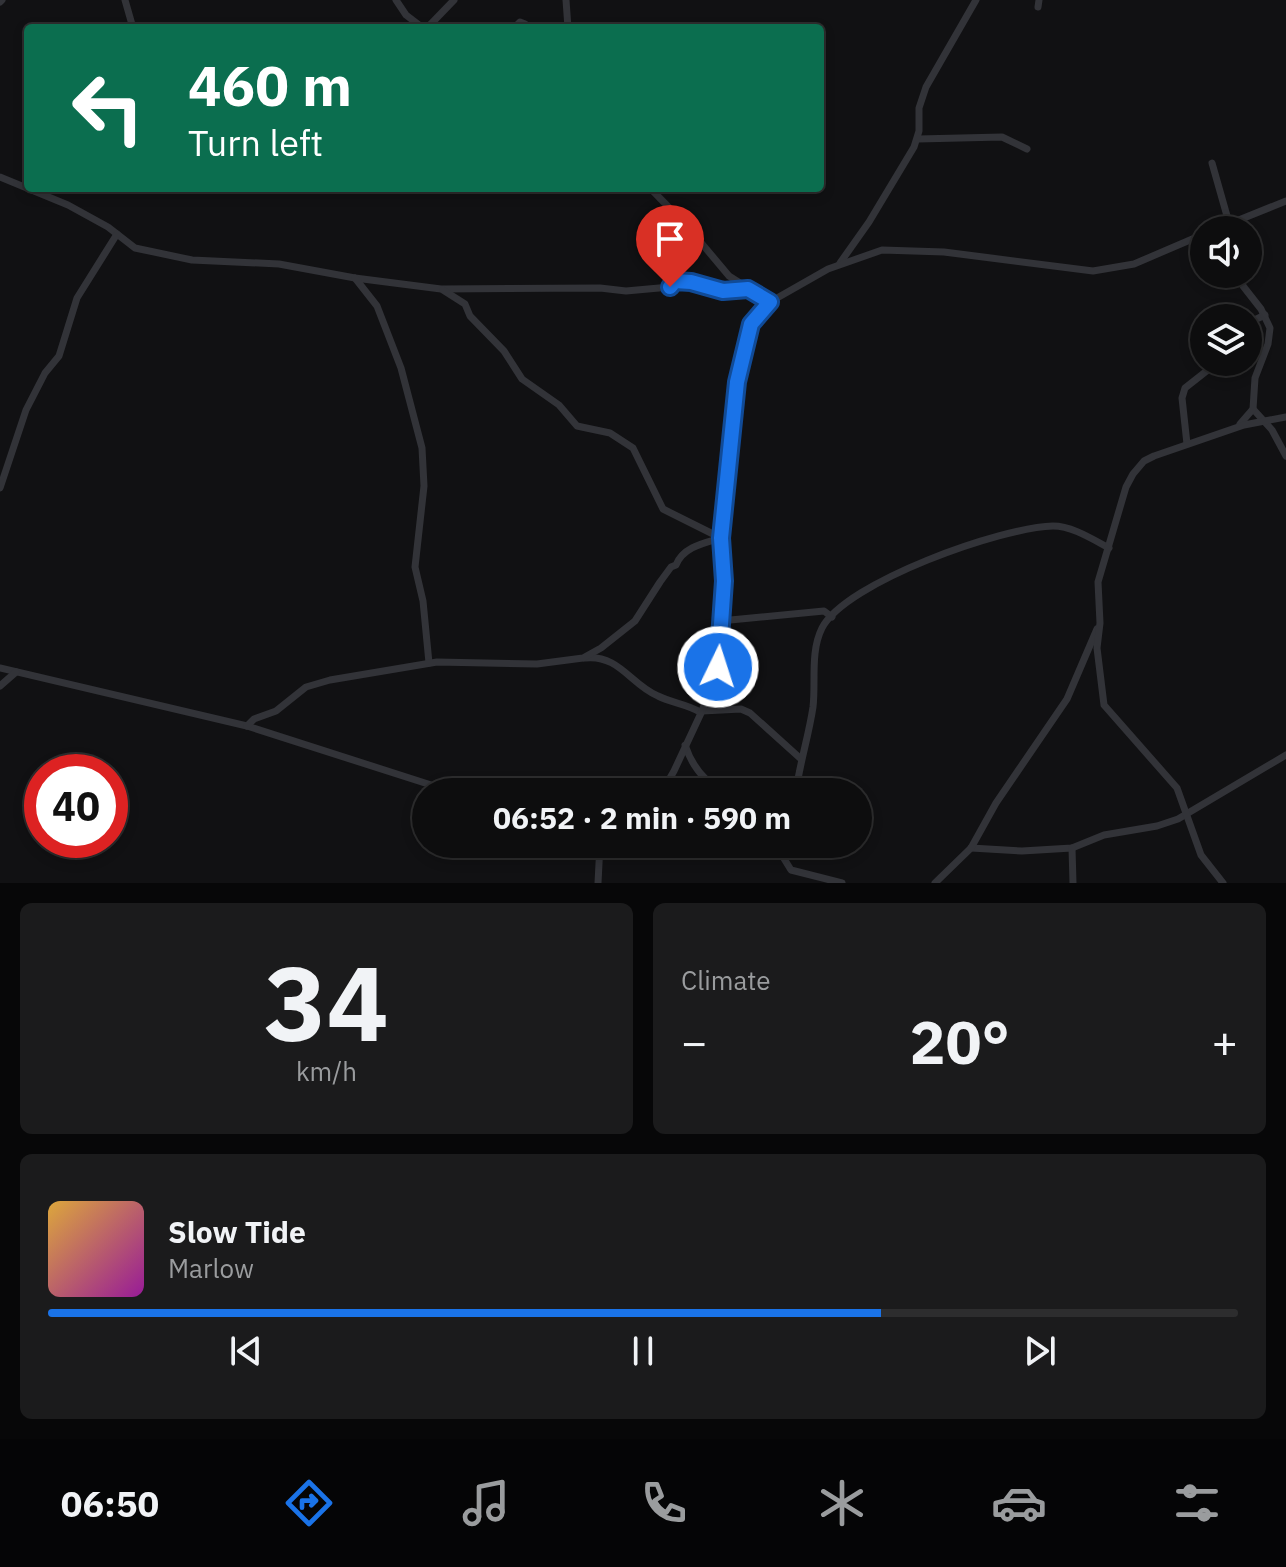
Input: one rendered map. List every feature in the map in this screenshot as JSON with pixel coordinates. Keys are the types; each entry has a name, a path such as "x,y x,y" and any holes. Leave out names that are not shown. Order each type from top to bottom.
{"street":[{"path":"125,0 132,24"},
{"path":"396,0 406,15 419,24"},
{"path":"429,24 454,0"},
{"path":"566,0 568,24"},
{"path":"839,264 918,139 919,108 926,87 973,3"},
{"path":"518,24 525,24"},
{"path":"918,139 1002,137 1027,149"},
{"path":"1212,163 1226,216"},
{"path":"0,177 24,187"},
{"path":"36,192 68,205 135,248 192,260 279,264 441,289 649,290 670,287 675,281 723,291 748,289"},
{"path":"654,192 729,276 770,302"},
{"path":"1253,216 1286,201"},
{"path":"0,488 26,410 45,373 59,356 77,298 85,290 117,234"},
{"path":"670,778 718,667 724,581 721,538 731,431 743,348 751,324 770,302 839,264 882,250 907,249 1060,268 1110,270 1134,264 1190,240"},
{"path":"355,278 377,306 401,368 422,448 424,486 415,567 423,601 429,663"},
{"path":"1245,288 1265,315 1270,335 1255,378 1253,409 1278,438 1286,456"},
{"path":"441,289 465,304 470,316 504,351 522,379 559,405 577,426 610,433 633,448 663,509 721,538"},
{"path":"1187,444 1182,398 1191,381 1198,376"},
{"path":"1233,428 1253,409"},
{"path":"1223,883 1201,855 1177,788 1104,705 1097,648 1100,623 1098,582 1110,536 1133,474 1144,461 1233,428 1286,417"},
{"path":"798,778 813,704 818,642 823,628 848,602 897,572 1025,530 1056,526 1069,528 1109,548"},
{"path":"583,658 635,621 660,582 676,565 679,556 698,545 721,538"},
{"path":"720,621 824,611 832,617"},
{"path":"935,883 971,848 996,803 1067,699 1100,623"},
{"path":"247,726 254,719 276,711 313,685 451,660 537,664 593,657 615,664 656,696 701,712 741,709 750,713 801,759"},
{"path":"0,668 247,726 412,779"},
{"path":"0,686 16,672"},
{"path":"685,745 691,762 703,778"},
{"path":"971,848 1022,851 1072,848 1104,835 1157,826 1187,813 1286,755"},
{"path":"1072,848 1073,883"},
{"path":"598,883 599,858"},
{"path":"784,858 791,870 842,883"}],"route":[{"path":"670,287 675,281 723,291 748,289 770,302 751,324 737,382 721,538 724,581 718,667"}]}
